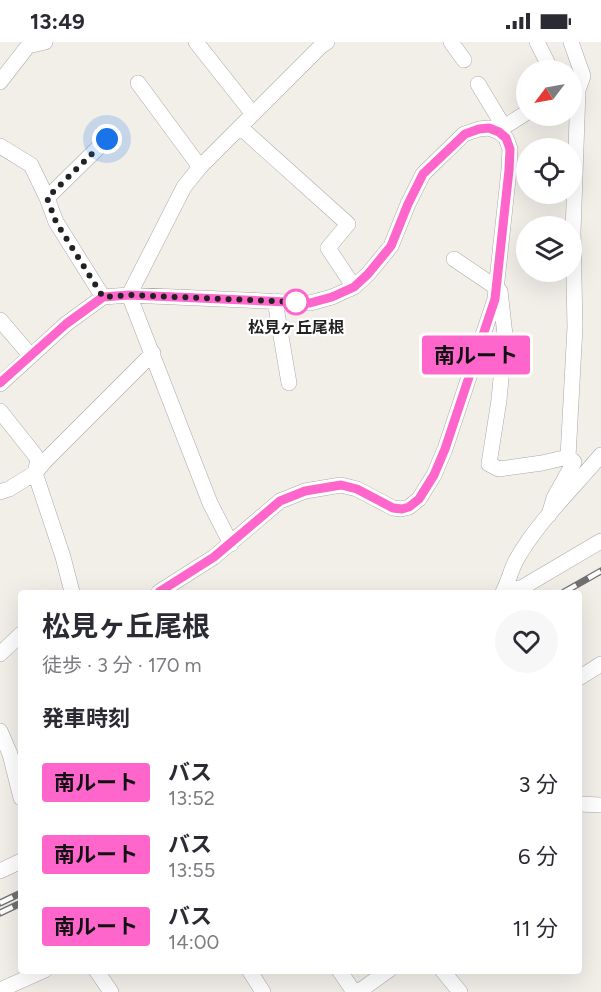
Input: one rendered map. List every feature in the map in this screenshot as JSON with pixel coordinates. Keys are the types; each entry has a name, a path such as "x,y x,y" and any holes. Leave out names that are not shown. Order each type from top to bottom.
{"street":[{"path":"0,82 28,46 45,42"},
{"path":"196,42 253,114"},
{"path":"451,42 464,60"},
{"path":"537,42 546,60"},
{"path":"567,457 575,327 573,233 578,90 583,76 571,42"},
{"path":"231,544 210,503 129,295 184,187 200,167 321,44"},
{"path":"138,83 200,167"},
{"path":"162,590 231,544 280,501 305,491 341,485 357,489 393,508 402,509 409,507 419,499 434,475 445,449 495,299 510,149 478,84"},
{"path":"0,384 66,324 103,297 129,295 310,303 332,297 354,287 391,246 423,174 465,134 479,129 501,129 516,119"},
{"path":"240,127 348,224 328,248 354,287"},
{"path":"47,198 107,139"},
{"path":"0,146 31,165 56,222 103,297"},
{"path":"453,259 497,281"},
{"path":"497,281 505,335 499,400 489,464 499,469 567,457 574,462 554,498 549,515"},
{"path":"275,301 289,382"},
{"path":"0,320 31,356"},
{"path":"0,492 35,473 153,353"},
{"path":"0,411 38,460 35,473 71,590"},
{"path":"504,590 517,558 549,515 601,455"},
{"path":"511,590 523,587 601,541"},
{"path":"0,654 18,637"},
{"path":"582,676 601,664"},
{"path":"0,731 10,754 18,786"},
{"path":"582,804 600,803"},
{"path":"0,871 18,862"},
{"path":"0,990 36,974"},
{"path":"99,974 111,992"},
{"path":"252,974 263,992"},
{"path":"342,974 356,992 383,974"},
{"path":"445,974 460,992"}],"railway":[{"path":"568,590 601,571"},
{"path":"0,903 18,894"},
{"path":"0,913 18,904"}],"bus line":[{"name":"南ルート","path":"0,383 66,324 103,297 129,295 310,303 332,297 354,287 391,246 423,174 465,134 489,128 506,138 510,149 509,170 495,299 445,449 434,475 419,499 409,507 402,509 393,508 357,489 341,485 305,491 280,501 214,557 162,590"}],"place":[{"name":"松見ヶ丘尾根","path":"296,302"}],"route":[{"path":"107,139 47,198 56,222 103,297 129,295 296,302"}]}
